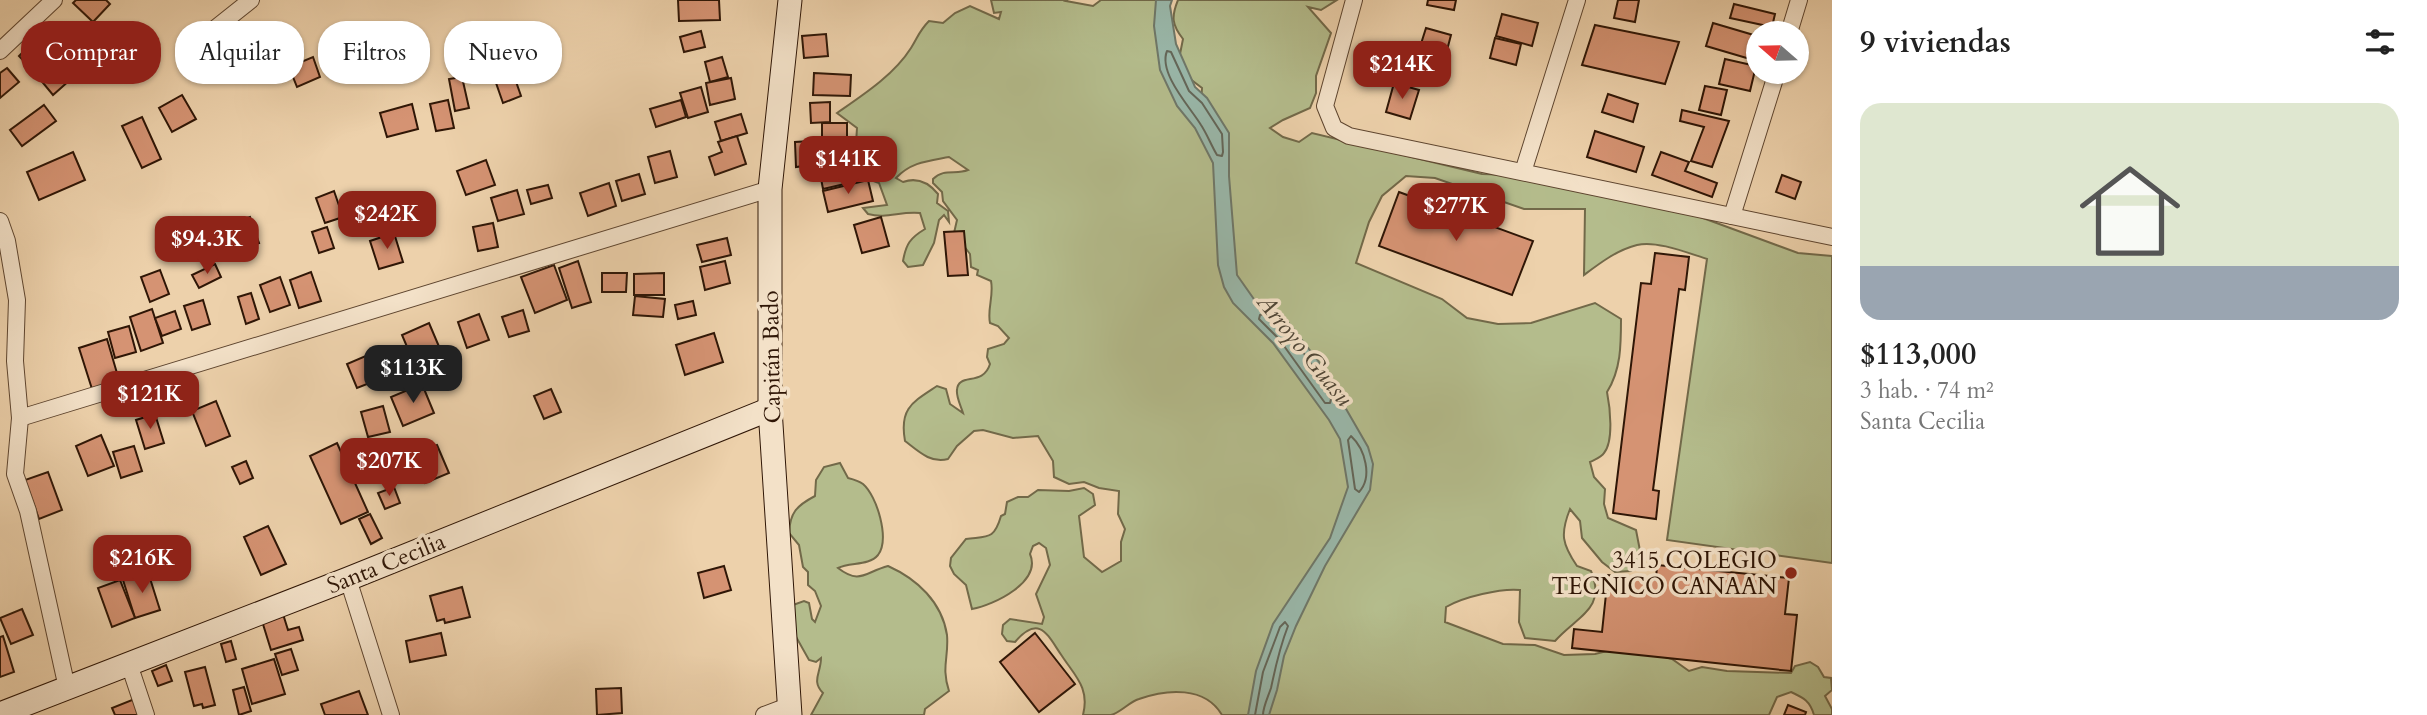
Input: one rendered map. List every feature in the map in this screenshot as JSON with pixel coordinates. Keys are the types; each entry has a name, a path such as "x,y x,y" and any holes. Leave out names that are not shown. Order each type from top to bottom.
{"street":[{"path":"0,51 54,0"},
{"path":"225,21 251,0"},
{"name":"Capitán Bado","path":"789,711 770,409 770,188 790,0"},
{"path":"1354,0 1325,106 1334,128 1349,136 1832,237"},
{"path":"1523,172 1577,0"},
{"path":"1793,21 1799,0"},
{"path":"1732,216 1773,84"},
{"path":"20,418 770,188"},
{"path":"0,221 17,300 7,364 20,418 15,474 28,511 67,688"},
{"name":"Santa Cecilia","path":"0,714 348,579 770,409"},
{"path":"348,579 391,715"},
{"path":"129,664 146,715"},
{"path":"764,715 789,711"}],"green space":[{"path":"991,0 1068,0 1066,1 1093,6 1101,0 1159,0 1156,39 1177,69 1183,39 1174,21 1178,0 1337,0 1321,10 1308,7 1331,33 1316,76 1316,93 1310,108 1270,128 1283,137 1299,142 1312,133 1482,174 1514,175 1684,211 1798,253 1832,256 1832,563 1667,540 1707,259 1653,244 1637,245 1616,254 1584,275 1585,209 1524,209 1435,178 1406,176 1382,196 1369,222 1356,263 1442,299 1467,318 1498,324 1531,323 1595,303 1621,319 1618,366 1607,392 1609,441 1603,454 1590,462 1594,477 1605,489 1604,504 1608,518 1636,530 1642,561 1631,571 1615,572 1602,562 1582,538 1580,521 1570,509 1564,539 1577,566 1591,571 1595,594 1587,611 1555,641 1525,638 1519,622 1520,590 1493,592 1453,603 1446,607 1445,622 1503,644 1535,645 1564,655 1595,654 1611,650 1643,651 1672,659 1689,671 1702,667 1727,671 1791,673 1795,666 1810,662 1818,667 1824,677 1831,678 1832,690 1825,696 1832,715 1814,715 1806,700 1791,692 1777,697 1769,715 1222,715 1206,699 1185,692 1173,692 1139,699 1111,715 1083,715 1085,706 1080,683 1048,635 1037,628 1031,629 1015,642 1007,641 1002,634 1003,625 1010,619 1042,624 1044,617 1036,594 1050,565 1046,548 1039,543 1033,546 1030,554 1032,564 1023,583 992,603 972,609 966,585 950,566 951,558 966,539 985,537 993,533 1001,516 1005,514 1007,502 1018,497 1028,497 1038,490 1069,491 1084,488 1093,494 1095,505 1079,516 1084,557 1102,572 1121,561 1121,542 1125,529 1118,514 1119,491 1084,482 1069,484 1054,477 1053,461 1038,436 1013,438 983,430 974,431 957,446 948,459 942,460 925,456 905,441 906,413 915,402 937,386 946,389 950,404 963,413 957,396 958,385 987,371 990,364 988,349 1004,344 1009,338 998,326 990,323 991,281 977,275 978,270 971,267 970,254 954,233 957,220 943,201 942,192 933,183 933,179 941,174 968,170 949,157 914,165 896,178 903,182 913,180 927,184 938,194 937,203 948,211 949,222 944,215 939,220 934,243 923,265 908,267 903,261 907,246 925,229 920,213 875,215 868,214 863,208 887,205 879,183 857,175 857,128 837,113 896,67 929,21 943,23 970,6 999,19 1001,12 994,13","holes":["1177,69 1202,88 1201,103"]},
{"path":"840,463 848,478 863,484 873,498 883,539 878,555 874,558 838,568 852,576 863,576 888,566 899,571 918,585 934,602 944,623 947,635 945,669 949,691 925,709 924,715 811,715 823,693 817,681 821,658 816,662 809,660 795,635 793,605 804,601 809,603 815,622 821,606 815,591 808,585 808,572 803,567 799,545 789,533 795,511 815,496 816,480 824,467"}],"water":[{"name":"Arroyo Guasu","path":"1156,0 1172,0 1170,6 1176,44 1195,87 1207,98 1229,133 1229,176 1237,275 1256,302 1284,317 1319,362 1368,447 1373,464 1370,490 1325,566 1296,626 1284,656 1269,715 1248,715 1256,671 1273,624 1330,538 1348,487 1340,439 1329,420 1273,343 1233,303 1224,287 1218,265 1213,163 1195,128 1177,106 1160,70 1154,26"}],"building":[{"path":"76,0 106,0 110,4 92,21 73,3"},
{"path":"678,0 719,0 720,20 679,21"},
{"path":"1428,0 1456,0 1454,10 1427,5"},
{"path":"1618,0 1639,0 1635,22 1614,18"},
{"path":"1734,4 1775,14 1773,21 1746,21 1730,18"},
{"path":"1502,14 1538,23 1532,46 1496,36"},
{"path":"1713,23 1746,33 1746,58 1706,46"},
{"path":"1595,25 1679,42 1665,84 1582,65"},
{"path":"1426,28 1451,35 1446,54 1420,47"},
{"path":"701,31 705,47 684,52 680,37"},
{"path":"826,34 828,56 804,58 802,36"},
{"path":"1495,38 1521,44 1516,65 1490,58"},
{"path":"313,57 318,78 304,84 304,61"},
{"path":"722,57 728,77 710,82 705,62"},
{"path":"1725,59 1746,64 1746,84 1752,84 1750,91 1719,84"},
{"path":"7,68 19,82 0,98 0,73"},
{"path":"814,73 851,75 850,96 813,95"},
{"path":"731,78 735,99 710,105 706,83"},
{"path":"1394,83 1419,90 1410,119 1386,112"},
{"path":"44,84 65,84 53,95"},
{"path":"450,84 464,84 469,108 455,111"},
{"path":"496,84 517,84 521,96 503,103"},
{"path":"1705,86 1727,90 1721,115 1699,110"},
{"path":"701,87 708,112 688,118 680,93"},
{"path":"1608,94 1638,104 1633,122 1602,112"},
{"path":"182,95 196,119 172,132 159,108"},
{"path":"448,100 454,128 436,131 430,104"},
{"path":"681,100 686,117 656,127 650,109"},
{"path":"830,102 830,122 811,123 810,103"},
{"path":"412,104 418,129 387,137 380,113"},
{"path":"44,105 56,121 22,146 10,130"},
{"path":"1682,110 1729,121 1712,167 1691,161 1704,127 1680,121"},
{"path":"741,114 747,133 721,141 715,122"},
{"path":"142,117 161,159 142,168 122,126"},
{"path":"822,123 847,123 847,138 822,139"},
{"path":"1595,131 1644,147 1636,172 1587,157"},
{"path":"737,136 746,164 715,175 709,157 722,152 718,142"},
{"path":"847,139 849,160 796,167 795,142"},
{"path":"670,151 677,177 655,183 648,157"},
{"path":"73,152 85,180 39,200 27,172"},
{"path":"1661,152 1689,162 1685,171 1717,183 1712,197 1652,175"},
{"path":"486,160 495,185 466,195 457,171"},
{"path":"845,162 849,183 823,189 819,168"},
{"path":"639,174 645,194 622,201 616,181"},
{"path":"1782,175 1801,182 1795,199 1776,192"},
{"path":"868,180 873,201 828,212 823,191"},
{"path":"609,183 616,206 588,216 580,193"},
{"path":"548,185 552,198 531,204 527,190"},
{"path":"517,190 524,214 498,221 491,198"},
{"path":"334,191 343,217 325,223 316,198"},
{"path":"1399,192 1533,241 1512,295 1379,246"},
{"path":"250,217 259,243 236,250 228,224"},
{"path":"881,217 889,246 862,253 854,225"},
{"path":"493,223 498,247 478,251 473,227"},
{"path":"327,227 334,248 319,253 312,232"},
{"path":"964,231 968,275 948,276 944,232"},
{"path":"394,233 403,262 379,269 370,241"},
{"path":"727,238 731,255 702,262 697,245"},
{"path":"1655,253 1689,257 1685,290 1679,289 1653,490 1659,491 1656,519 1613,513 1641,283 1651,284"},
{"path":"578,261 591,302 572,308 559,268"},
{"path":"725,261 730,283 705,290 700,267"},
{"path":"215,264 221,277 199,288 192,275"},
{"path":"554,265 567,300 535,313 521,277"},
{"path":"160,270 169,294 150,302 141,277"},
{"path":"311,272 321,301 299,308 290,280"},
{"path":"602,273 627,273 626,292 602,292"},
{"path":"664,273 664,295 634,295 634,274"},
{"path":"280,277 290,305 270,312 260,285"},
{"path":"251,293 259,319 246,324 238,297"},
{"path":"635,296 665,299 663,317 633,315"},
{"path":"203,300 210,324 192,330 184,306"},
{"path":"693,301 696,315 678,319 675,305"},
{"path":"152,309 163,343 141,351 130,317"},
{"path":"523,310 529,331 509,337 502,317"},
{"path":"175,311 181,329 162,336 155,318"},
{"path":"479,314 489,340 467,348 458,322"},
{"path":"429,323 443,356 416,368 402,335"},
{"path":"129,326 136,352 115,358 108,332"},
{"path":"714,333 723,362 685,375 676,345"},
{"path":"107,339 119,380 92,389 79,348"},
{"path":"375,352 385,377 357,388 347,364"},
{"path":"422,384 434,413 403,426 391,397"},
{"path":"551,389 561,412 544,419 534,396"},
{"path":"216,401 230,436 206,446 192,411"},
{"path":"383,406 390,432 368,437 361,412"},
{"path":"155,414 164,443 145,449 136,420"},
{"path":"101,435 114,466 88,476 76,446"},
{"path":"337,443 368,512 341,524 310,456"},
{"path":"437,445 449,473 425,483 414,454"},
{"path":"134,446 142,471 121,478 113,452"},
{"path":"246,461 253,478 240,484 232,467"},
{"path":"48,472 62,510 39,519 25,480"},
{"path":"394,487 400,503 385,509 378,493"},
{"path":"370,514 382,538 371,544 359,519"},
{"path":"268,526 286,564 261,575 244,537"},
{"path":"1657,565 1789,578 1785,614 1797,615 1791,671 1572,648 1574,629 1602,632 1608,575 1656,580"},
{"path":"724,566 731,590 704,598 698,573"},
{"path":"148,572 160,610 135,618 123,580"},
{"path":"120,580 135,618 112,627 98,588"},
{"path":"462,587 470,617 445,623 444,619 437,621 430,596"},
{"path":"22,609 33,635 11,644 0,618"},
{"path":"283,614 288,630 299,627 303,640 271,650 262,621"},
{"path":"441,633 446,655 410,662 406,641"},
{"path":"1035,633 1075,684 1039,712 1000,662"},
{"path":"3,636 14,672 0,677 0,637"},
{"path":"231,641 236,659 226,662 221,644"},
{"path":"291,649 298,670 282,675 275,654"},
{"path":"274,659 285,694 252,704 242,669"},
{"path":"166,665 172,681 158,686 152,671"},
{"path":"205,667 215,705 203,708 202,704 194,706 185,672"},
{"path":"244,687 251,711 239,715 233,690"},
{"path":"621,688 622,713 597,715 596,689"},
{"path":"359,691 368,715 325,715 321,704"},
{"path":"137,698 143,715 115,715 112,708"},
{"path":"1788,705 1806,712 1805,715 1784,715"}],"place":[{"name":"3415 COLEGIO TECNICO CANAAN","path":"1791,573"}]}
